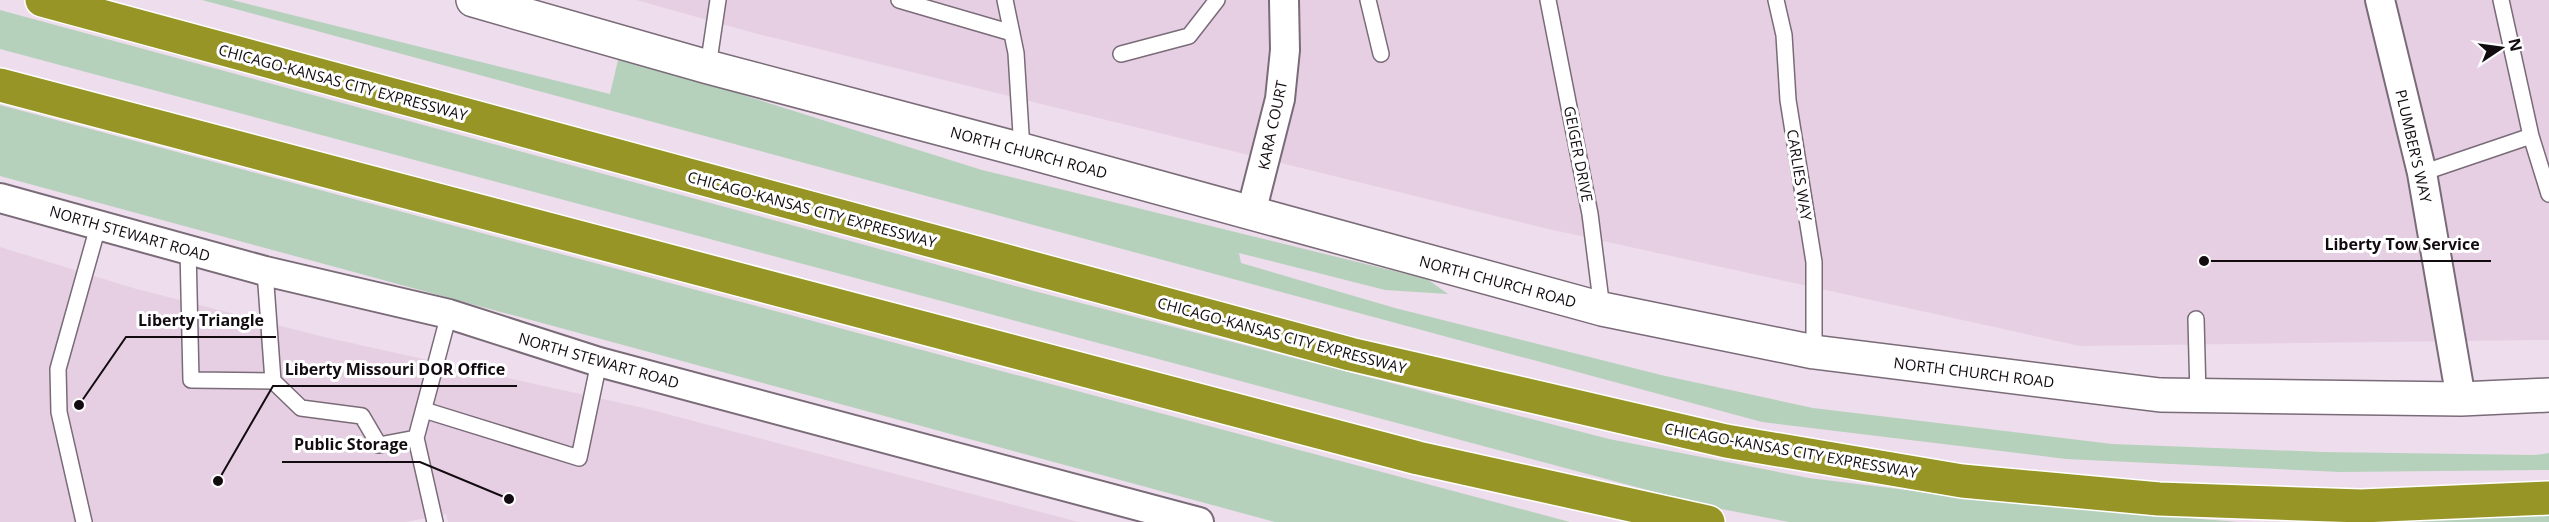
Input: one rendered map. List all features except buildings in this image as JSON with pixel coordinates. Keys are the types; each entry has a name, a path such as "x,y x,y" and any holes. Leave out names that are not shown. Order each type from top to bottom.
{"highway":[{"name":"CHICAGO-KANSAS CITY EXPRESSWAY","path":"42,0 1350,354 1726,441 1962,481 2159,499 2361,506 2549,498"},
{"path":"0,85 1418,458 1708,522"}],"main road":[{"name":"NORTH CHURCH ROAD","path":"474,0 708,67 1022,150 1602,309 1814,352 2160,395 2462,399 2549,395"}],"street":[{"name":"KARA COURT","path":"1251,213 1280,99 1285,50 1284,0"},
{"name":"PLUMBER'S WAY","path":"2380,0 2422,173 2462,399"},
{"name":"NORTH STEWART ROAD","path":"0,198 99,223 265,271 449,314 599,362 1199,522"}],"lane":[{"path":"708,67 718,0"},
{"path":"899,0 1012,33"},
{"path":"1005,0 1016,53 1022,150"},
{"path":"1120,54 1190,36 1217,0"},
{"path":"1368,0 1381,54"},
{"name":"GEIGER DRIVE","path":"1548,0 1590,214 1602,309"},
{"name":"CARLIES WAY","path":"1776,0 1784,34 1788,100 1814,262 1814,352"},
{"path":"2501,0 2531,136 2549,195"},
{"path":"2422,173 2531,136"},
{"path":"84,522 59,412 58,369 99,223"},
{"path":"188,249 191,380 273,381"},
{"path":"265,271 273,381 301,408 362,416 379,445 416,438"},
{"path":"435,522 416,438 449,314"},
{"path":"2196,319 2198,396"},
{"path":"424,410 579,458 599,362"}],"shaded area":[{"path":"636,0 2549,0 2549,340 2080,346 1544,228 754,33"},
{"path":"0,247 133,288 324,337 648,409 1079,522 448,522 446,514 406,522 0,522"}],"green space":[{"path":"202,0 232,0 610,94 619,56 982,170 1427,279 1448,294 1385,290 1239,253 1241,263 1395,308 1661,375 1813,408 2112,444 2323,452 2536,455 2549,453 2549,470 2340,472 2066,459 1762,422"},
{"path":"0,10 1034,291 1609,439 1809,478 2028,505 2238,522 1789,522 1711,507 0,49"},
{"path":"0,105 1570,522 1275,522 0,176"},
{"path":"2549,515 2549,522 2388,522"}],"place":[{"name":"Liberty Tow Service","path":"2204,261"},
{"name":"Liberty Triangle","path":"79,405"},
{"name":"Liberty Missouri DOR Office","path":"218,481"},
{"name":"Public Storage","path":"509,499"}]}
